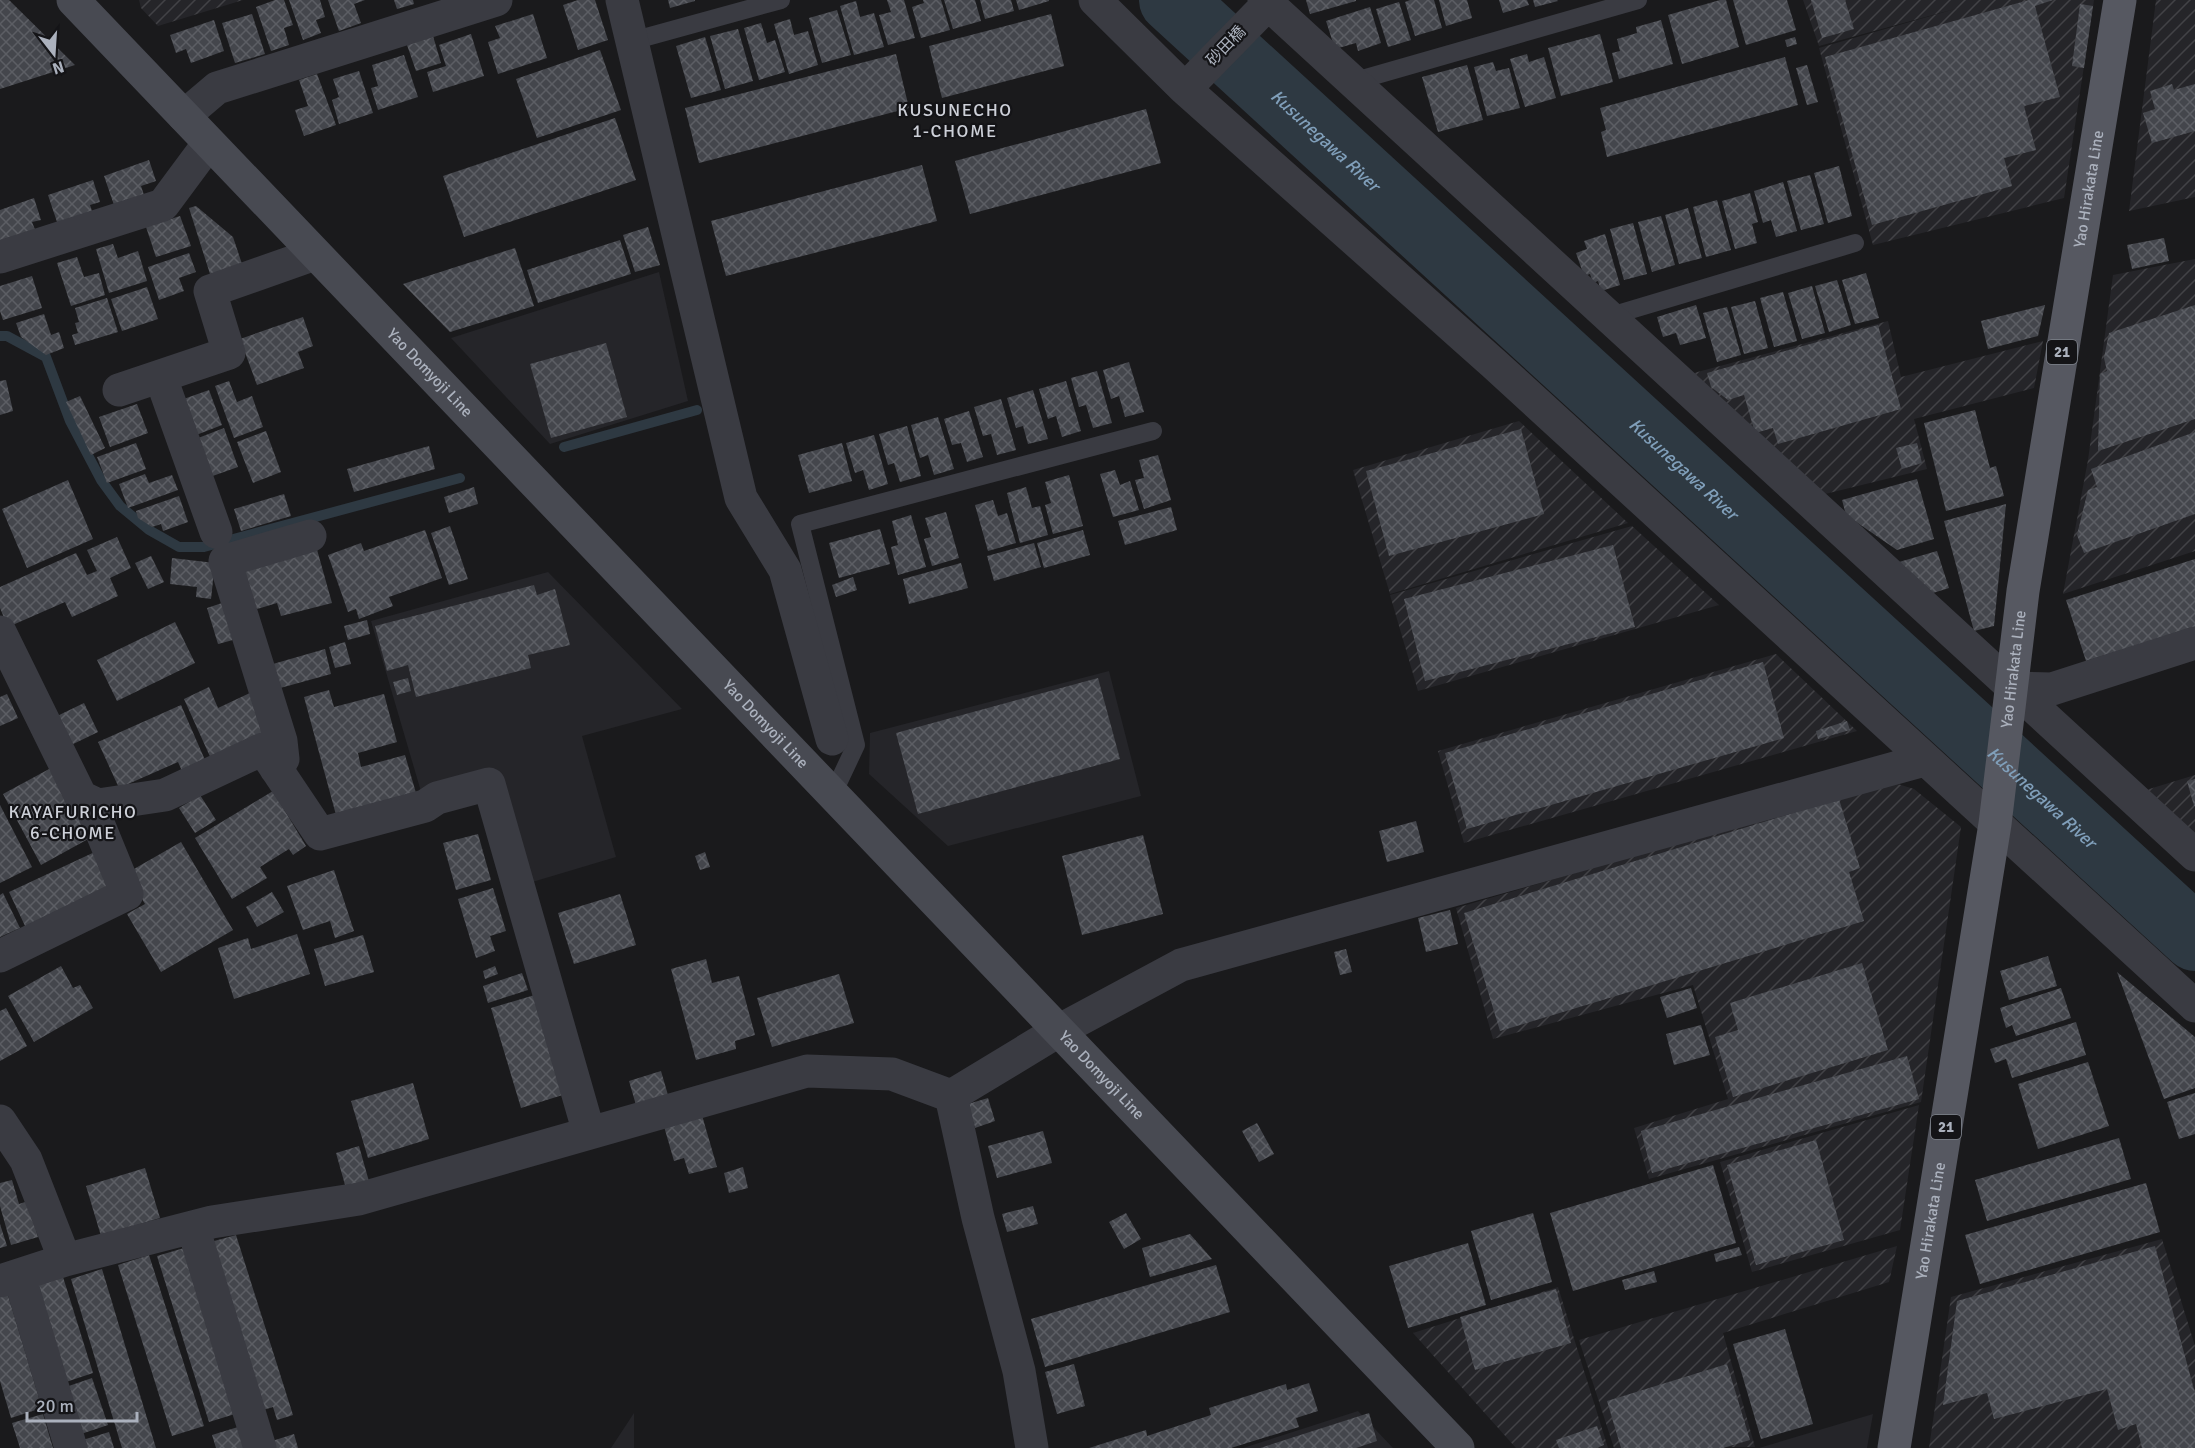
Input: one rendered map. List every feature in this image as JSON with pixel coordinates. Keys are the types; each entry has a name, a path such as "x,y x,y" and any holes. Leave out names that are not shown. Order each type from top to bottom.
{"main road":[{"name":"Yao Domyoji Line","path":"73,0 1458,1448"},
{"name":"Yao Hirakata Line","path":"1894,1448 1996,815 2023,591 2120,0"}],"street":[{"path":"184,116 217,88 496,0"},
{"path":"622,0 741,498 785,570 832,739"},
{"path":"1095,0 1185,89 1493,363 1924,760 1996,815 2195,1006"},
{"path":"1266,2 1607,317 2009,696 2195,855"},
{"name":"砂田橋","path":"1185,89 1266,2"},
{"path":"0,257 163,205 209,143"},
{"path":"119,390 161,378 229,353 210,291 315,254"},
{"path":"161,378 216,532"},
{"path":"276,769 283,759 281,741 225,561 310,536"},
{"path":"0,632 10,683 81,796 98,805 165,795 263,749 320,834 425,806 437,798 489,784 589,1133"},
{"path":"2009,696 2052,689 2195,643"},
{"path":"951,1096 1060,1030 1181,965 1924,760"},
{"path":"0,956 127,894 89,801"},
{"path":"71,1448 9,1278 65,1260 193,1227 359,1199 807,1071 892,1074 951,1096"},
{"path":"951,1096 978,1218 1019,1371 1032,1448"},
{"path":"0,1121 26,1160 65,1260"},
{"path":"193,1227 260,1448"}],"lane":[{"path":"632,41 781,0"},
{"path":"1352,82 1638,0"},
{"path":"1607,317 1855,243"},
{"path":"832,796 856,745 800,524 1153,432"}],"shaded area":[{"path":"139,0 243,0 158,26 141,8"},
{"path":"1803,0 2094,0 2064,198 1873,245 1819,48 1962,7 1819,46"},
{"path":"2156,0 2195,0 2195,197 2129,211"},
{"path":"2195,259 2195,551 2063,594 2088,460 2113,275"},
{"path":"659,272 688,401 550,444 451,338"},
{"path":"1888,321 1901,377 2043,341 2034,388 1914,419 1927,469 1825,494 1690,374"},
{"path":"1519,421 1628,523 1390,594 1353,470"},
{"path":"1632,526 1719,605 1418,691 1390,595"},
{"path":"548,572 682,709 582,736 616,857 529,883 490,773 422,795 371,621"},
{"path":"1776,654 1857,731 1464,843 1438,751"},
{"path":"1109,671 1141,796 948,846 869,774 870,733"},
{"path":"2195,775 2195,833 2146,790"},
{"path":"1888,781 1914,789 1961,827 1921,1102 1649,1179 1634,1128 1728,1099 1693,985 1493,1039 1456,908"},
{"path":"1919,1105 1900,1230 1752,1272 1720,1162"},
{"path":"2162,1239 2195,1346 2195,1448 1929,1448 1951,1297"},
{"path":"1897,1246 1889,1282 1723,1333 1755,1447 1614,1448 1579,1340"},
{"path":"1558,1287 1608,1448 1516,1448 1413,1333"},
{"path":"1358,1411 1393,1448 1243,1448"},
{"path":"634,1413 634,1448 611,1448"},
{"path":"1873,1414 1867,1448 1759,1448"}],"building":[{"path":"0,0 9,0 75,65 0,89"},
{"path":"275,0 284,0 293,25 284,28 289,45 271,51 256,7"},
{"path":"289,0 320,0 325,17 316,20 321,33 303,40"},
{"path":"328,0 365,0 354,4 361,23 339,31"},
{"path":"394,0 413,0 414,4 397,9"},
{"path":"578,0 595,0 608,40 578,50 563,5"},
{"path":"668,0 695,0 695,1 670,8"},
{"path":"887,0 904,0 915,38 888,45 879,15 891,12"},
{"path":"923,0 941,0 950,30 921,38 912,7 924,3"},
{"path":"944,0 975,0 981,21 953,29"},
{"path":"980,0 1011,0 1014,11 985,19"},
{"path":"1016,0 1049,0 1049,1 1019,10"},
{"path":"1306,0 1356,0 1356,1 1310,14"},
{"path":"1434,0 1442,28 1415,36 1405,2"},
{"path":"1439,0 1467,0 1472,18 1446,26"},
{"path":"1499,0 1527,0 1529,5 1503,13"},
{"path":"1533,0 1557,0 1558,1 1535,7"},
{"path":"1726,0 1739,47 1682,64 1668,15"},
{"path":"1733,0 1787,0 1796,30 1746,45"},
{"path":"1811,0 1845,0 1854,29 1822,38"},
{"path":"2029,0 2053,0 2035,6 2060,97 2024,106 2036,150 2004,158 2012,186 1872,225 1825,57"},
{"path":"856,1 860,17 874,13 884,47 854,55 840,6"},
{"path":"1399,2 1411,40 1388,47 1376,9"},
{"path":"2080,4 2093,6 2084,68 2072,66"},
{"path":"1370,7 1381,43 1358,51 1356,43 1335,49 1326,21"},
{"path":"837,10 851,55 822,63 809,18"},
{"path":"252,14 265,54 235,63 222,23"},
{"path":"533,14 547,58 498,74 488,42 500,38 495,26"},
{"path":"1051,14 1064,66 942,98 929,46"},
{"path":"790,19 794,35 808,31 818,65 789,74 774,24"},
{"path":"214,20 224,51 191,63 186,49 176,53 170,35"},
{"path":"1661,20 1673,64 1619,79 1612,53 1620,51 1617,39 1637,33 1636,27"},
{"path":"761,23 767,43 775,40 785,72 759,80 744,28"},
{"path":"738,29 753,81 725,89 710,36"},
{"path":"471,34 484,76 433,92 427,72 446,66 439,45"},
{"path":"1600,34 1613,82 1561,96 1548,48"},
{"path":"433,36 441,63 416,71 407,45"},
{"path":"705,37 721,90 691,98 676,46"},
{"path":"1795,37 1797,44 1787,47 1785,40"},
{"path":"600,50 621,110 537,138 516,79"},
{"path":"896,54 909,108 699,163 685,108"},
{"path":"1527,54 1529,62 1544,57 1556,98 1525,107 1510,59"},
{"path":"404,55 418,97 378,110 371,88 378,86 372,65"},
{"path":"1785,57 1798,105 1607,157 1601,132 1606,130 1600,108"},
{"path":"1493,62 1496,71 1509,68 1520,108 1487,116 1474,67"},
{"path":"1467,65 1483,120 1438,132 1422,77"},
{"path":"1807,65 1818,102 1807,105 1796,68"},
{"path":"359,71 373,113 339,124 332,100 339,97 333,79"},
{"path":"317,74 336,125 304,136 295,110 308,106 299,80"},
{"path":"2172,84 2174,90 2195,84 2195,131 2152,143 2143,113 2155,109 2150,91"},
{"path":"1146,109 1161,163 970,214 955,161"},
{"path":"615,118 636,180 464,237 443,176"},
{"path":"149,160 156,181 141,186 144,195 114,205 104,176"},
{"path":"922,165 937,221 726,276 711,221"},
{"path":"1839,166 1852,216 1828,223 1814,173"},
{"path":"1810,175 1824,224 1801,230 1787,181"},
{"path":"93,180 100,202 90,205 93,214 58,225 48,195"},
{"path":"1783,182 1797,231 1776,237 1771,220 1763,223 1754,191"},
{"path":"1750,193 1758,222 1752,224 1757,243 1735,249 1722,201"},
{"path":"34,198 41,220 32,222 36,232 0,244 0,210"},
{"path":"1717,200 1731,250 1706,257 1693,207"},
{"path":"196,206 233,237 242,264 210,274 189,208"},
{"path":"1688,208 1702,258 1679,264 1665,215"},
{"path":"180,216 191,246 156,257 146,227"},
{"path":"1661,216 1675,265 1652,272 1638,222"},
{"path":"1633,223 1647,274 1624,280 1610,229"},
{"path":"648,227 660,265 635,272 623,235"},
{"path":"1605,234 1620,285 1601,291 1598,281 1593,283 1590,274 1584,276 1576,253 1587,249 1584,241"},
{"path":"2164,238 2169,261 2132,269 2127,245"},
{"path":"620,240 631,274 538,303 527,270"},
{"path":"113,244 118,258 138,251 147,281 109,293 96,249"},
{"path":"515,248 534,306 450,332 403,284"},
{"path":"189,253 196,272 179,278 184,291 159,300 148,267"},
{"path":"77,257 84,277 99,273 105,295 71,306 57,263"},
{"path":"1866,273 1879,318 1855,324 1842,280"},
{"path":"32,276 42,308 3,320 0,311 0,286"},
{"path":"1837,280 1851,325 1829,332 1815,286"},
{"path":"1812,286 1825,333 1802,339 1788,293"},
{"path":"147,287 158,319 122,331 111,299"},
{"path":"1783,292 1797,341 1774,347 1760,298"},
{"path":"107,298 118,332 75,345 72,335 78,333 75,323 79,322 75,308"},
{"path":"1755,301 1768,348 1744,354 1731,307"},
{"path":"1696,305 1706,338 1680,345 1676,333 1663,337 1657,317"},
{"path":"2045,305 2038,336 1988,349 1981,321"},
{"path":"2195,305 2195,419 2098,451 2100,374 2107,371 2104,358 2109,333"},
{"path":"1727,307 1741,355 1717,362 1703,313"},
{"path":"44,314 51,335 59,332 64,348 46,355 21,337 16,323"},
{"path":"303,317 313,346 298,352 304,368 257,385 240,339"},
{"path":"1878,325 1901,409 1778,444 1773,428 1755,433 1744,395 1728,400 1711,387 1707,373"},
{"path":"606,343 627,417 551,438 530,364"},
{"path":"1129,362 1144,412 1125,417 1119,396 1111,399 1103,370"},
{"path":"1097,371 1112,423 1093,428 1086,405 1079,407 1071,378"},
{"path":"6,380 13,411 0,415 0,381"},
{"path":"229,381 237,402 252,396 263,427 234,438 215,386"},
{"path":"1066,381 1081,431 1062,437 1056,416 1048,419 1039,389"},
{"path":"209,390 222,425 191,437 178,401"},
{"path":"1033,390 1048,439 1028,444 1023,426 1016,428 1007,398"},
{"path":"80,396 105,448 91,455 66,402"},
{"path":"1001,399 1016,450 997,455 991,434 983,436 974,407"},
{"path":"137,404 148,433 110,447 99,417"},
{"path":"1975,410 1990,468 1996,466 2004,496 1946,511 1924,423"},
{"path":"969,411 983,457 967,462 961,443 952,445 944,419"},
{"path":"938,417 954,469 934,475 928,455 920,458 911,425"},
{"path":"907,426 921,476 900,482 894,463 888,465 879,434"},
{"path":"224,428 238,467 207,478 193,440"},
{"path":"1521,429 1544,514 1389,556 1366,471"},
{"path":"266,431 281,472 253,483 237,442"},
{"path":"2195,432 2195,514 2084,553 2077,535 2088,490 2097,487 2091,469"},
{"path":"874,435 888,484 869,490 863,470 855,473 846,443"},
{"path":"136,443 146,469 107,483 97,457"},
{"path":"842,443 852,481 809,493 798,455"},
{"path":"1917,443 1922,463 1902,469 1896,448"},
{"path":"429,446 435,469 354,492 347,469"},
{"path":"1158,455 1171,500 1144,509 1135,480 1144,478 1139,460"},
{"path":"1115,470 1120,485 1130,481 1139,510 1113,517 1100,474"},
{"path":"145,474 149,483 172,475 178,490 128,508 119,484"},
{"path":"1069,475 1083,526 1053,534 1045,505 1051,503 1045,482"},
{"path":"1917,479 1934,539 1897,550 1846,515 1842,500"},
{"path":"68,480 93,539 27,568 2,509"},
{"path":"474,487 478,504 449,513 444,497"},
{"path":"1026,487 1032,508 1040,506 1048,535 1020,543 1007,493"},
{"path":"284,494 291,516 241,531 234,509"},
{"path":"179,496 188,522 163,531 161,524 152,527 138,518 136,511"},
{"path":"993,500 998,516 1007,513 1016,543 988,551 975,505"},
{"path":"2006,504 1994,626 1974,631 1944,521"},
{"path":"1171,507 1177,530 1125,545 1118,521"},
{"path":"946,512 959,558 932,566 924,539 931,537 925,518"},
{"path":"911,515 926,567 898,575 891,547 898,545 892,521"},
{"path":"450,526 468,579 449,585 431,533"},
{"path":"880,529 890,564 839,578 829,543"},
{"path":"425,530 442,578 389,597 393,606 359,619 356,609 348,612 328,555 361,543 364,551"},
{"path":"1083,530 1090,555 1044,568 1037,543"},
{"path":"117,537 131,568 110,578 118,596 72,617 65,602 8,627 0,608 0,587 76,553 87,575 97,571 87,550"},
{"path":"1034,543 1041,567 994,581 987,556"},
{"path":"1613,545 1635,627 1425,681 1404,599"},
{"path":"316,546 332,603 281,616 277,603 247,612 235,568"},
{"path":"1937,551 1949,588 1933,593 1899,562"},
{"path":"151,556 164,582 148,589 135,563"},
{"path":"172,558 215,563 211,599 196,597 197,587 170,584"},
{"path":"2195,559 2195,627 2086,661 2066,600"},
{"path":"961,563 968,588 909,604 903,579"},
{"path":"853,577 857,590 836,597 832,585"},
{"path":"534,585 537,595 555,589 570,645 528,655 531,668 416,697 408,665 387,671 375,626"},
{"path":"222,603 233,640 218,644 207,608"},
{"path":"367,620 370,634 348,640 344,626"},
{"path":"175,622 195,663 117,701 97,660"},
{"path":"345,642 351,664 335,668 329,647"},
{"path":"325,649 331,674 273,690 266,666"},
{"path":"1763,662 1784,738 1467,829 1445,753"},
{"path":"408,678 411,691 397,695 393,682"},
{"path":"1098,678 1120,759 918,814 896,733"},
{"path":"209,687 218,708 252,692 272,733 212,761 184,699"},
{"path":"329,690 334,707 384,694 397,742 358,753 361,767 405,755 416,793 336,815 304,697"},
{"path":"7,694 18,718 0,726 0,697"},
{"path":"84,703 98,732 67,747 53,718"},
{"path":"181,705 205,760 182,771 178,762 119,788 98,742"},
{"path":"1847,721 1850,730 1818,739 1816,731"},
{"path":"51,768 90,838 41,865 3,794"},
{"path":"2195,779 2195,806 2194,806 2187,781"},
{"path":"273,791 306,846 293,855 289,849 260,867 267,878 232,899 195,838"},
{"path":"200,795 216,820 195,833 179,808"},
{"path":"1839,799 1860,868 1849,872 1864,921 1500,1031 1464,913"},
{"path":"0,805 32,867 0,883"},
{"path":"1416,821 1424,852 1387,862 1379,831"},
{"path":"478,834 491,880 456,890 443,843"},
{"path":"1143,835 1163,914 1082,935 1062,856"},
{"path":"181,842 233,930 161,972 127,914 145,904 127,873"},
{"path":"99,850 117,885 26,928 9,892"},
{"path":"705,852 710,867 700,870 695,856"},
{"path":"334,870 354,931 335,938 330,921 303,930 287,886"},
{"path":"493,888 506,931 490,936 495,951 476,958 458,899"},
{"path":"272,892 284,912 257,927 246,907"},
{"path":"3,893 20,928 0,937 0,895"},
{"path":"620,894 636,945 574,964 558,913"},
{"path":"1450,910 1458,944 1426,952 1418,918"},
{"path":"297,934 310,974 234,999 218,948 248,938 251,949"},
{"path":"363,935 374,972 325,986 314,949"},
{"path":"1346,949 1352,972 1340,975 1334,952"},
{"path":"2048,956 2057,986 2009,1000 2000,971"},
{"path":"706,959 712,983 739,976 755,1035 735,1041 736,1049 696,1060 671,969"},
{"path":"1862,963 1888,1050 1733,1097 1715,1037 1738,1030 1730,1003"},
{"path":"61,966 73,988 80,985 93,1008 34,1042 8,996"},
{"path":"495,966 498,974 485,979 483,971"},
{"path":"2117,972 2195,1037 2195,1088 2164,1099"},
{"path":"522,973 528,990 488,1003 483,986"},
{"path":"839,974 854,1023 772,1047 757,998"},
{"path":"1691,988 1697,1008 1667,1018 1660,997"},
{"path":"2061,988 2071,1018 2016,1036 2012,1025 2006,1028 2000,1008"},
{"path":"538,994 569,1093 521,1108 491,1008"},
{"path":"6,1008 27,1046 0,1061 0,1011"},
{"path":"2076,1022 2086,1055 2012,1078 2006,1059 1995,1063 1990,1049"},
{"path":"1701,1025 1710,1055 1674,1065 1666,1034"},
{"path":"1907,1056 1919,1099 1652,1173 1641,1131"},
{"path":"2088,1062 2109,1126 2038,1149 2018,1084"},
{"path":"661,1071 670,1102 638,1112 629,1081"},
{"path":"413,1083 429,1139 368,1158 351,1101"},
{"path":"2195,1093 2195,1134 2179,1139 2167,1102"},
{"path":"988,1098 995,1121 975,1128 968,1104"},
{"path":"701,1112 717,1167 689,1174 684,1158 674,1161 663,1123"},
{"path":"1257,1123 1274,1154 1259,1162 1242,1131"},
{"path":"1043,1131 1052,1163 997,1178 988,1146"},
{"path":"2119,1138 2131,1179 1987,1221 1975,1180"},
{"path":"1816,1140 1844,1240 1756,1265 1727,1165"},
{"path":"359,1146 370,1185 347,1192 336,1153"},
{"path":"1713,1165 1736,1243 1573,1291 1550,1213"},
{"path":"743,1167 748,1188 729,1193 724,1173"},
{"path":"145,1168 160,1218 101,1236 86,1186"},
{"path":"12,1180 19,1204 28,1201 38,1237 11,1245 0,1206 0,1183"},
{"path":"2146,1183 2160,1232 1980,1284 1965,1235"},
{"path":"1033,1206 1038,1224 1007,1232 1002,1214"},
{"path":"1126,1213 1141,1239 1124,1249 1109,1222"},
{"path":"1533,1213 1552,1282 1491,1300 1471,1231"},
{"path":"0,1224 7,1246 0,1248"},
{"path":"1190,1234 1212,1259 1150,1277 1142,1248"},
{"path":"236,1235 293,1415 277,1420 273,1407 260,1411 207,1243"},
{"path":"1468,1243 1486,1305 1408,1328 1389,1266"},
{"path":"2155,1246 2195,1393 2195,1448 2142,1448 2136,1424 2118,1430 2107,1389 1994,1419 1987,1393 1943,1405 1957,1301"},
{"path":"1739,1247 1742,1255 1716,1262 1714,1254"},
{"path":"184,1248 235,1414 209,1422 157,1256"},
{"path":"149,1255 204,1426 172,1436 118,1265"},
{"path":"1216,1265 1230,1312 1045,1367 1031,1319"},
{"path":"102,1269 156,1448 122,1448 71,1279"},
{"path":"1654,1271 1657,1282 1625,1290 1622,1280"},
{"path":"63,1277 93,1373 60,1384 29,1287"},
{"path":"1556,1289 1571,1343 1475,1370 1460,1317"},
{"path":"8,1295 42,1408 11,1418 0,1381 0,1297"},
{"path":"1785,1329 1813,1424 1761,1439 1733,1344"},
{"path":"1074,1364 1085,1406 1057,1414 1045,1372"},
{"path":"1727,1364 1750,1440 1723,1448 1621,1448 1607,1401"},
{"path":"92,1378 108,1425 75,1436 60,1389"},
{"path":"1309,1383 1318,1411 1296,1418 1299,1427 1231,1448 1089,1448 1146,1430 1147,1436 1211,1415 1209,1408 1286,1384 1287,1390"},
{"path":"1369,1413 1377,1441 1356,1448 1260,1448"},
{"path":"43,1414 53,1448 20,1448 12,1423"},
{"path":"1597,1426 1604,1445 1596,1448 1559,1448 1556,1440"},
{"path":"238,1427 245,1448 216,1448 212,1435"},
{"path":"109,1432 114,1448 78,1448 76,1442"},
{"path":"294,1434 298,1448 270,1448 269,1442"}],"waterway":[{"name":"Kusunegawa River","path":"1172,0 2195,938"},
{"path":"0,336 7,336 46,357 70,421 101,480 120,506 149,530 179,547 204,547 460,478"},
{"path":"564,447 697,410"}],"district":[{"name":"KUSUNECHO 1-CHOME","path":"955,120"},
{"name":"KAYAFURICHO 6-CHOME","path":"73,822"}]}
